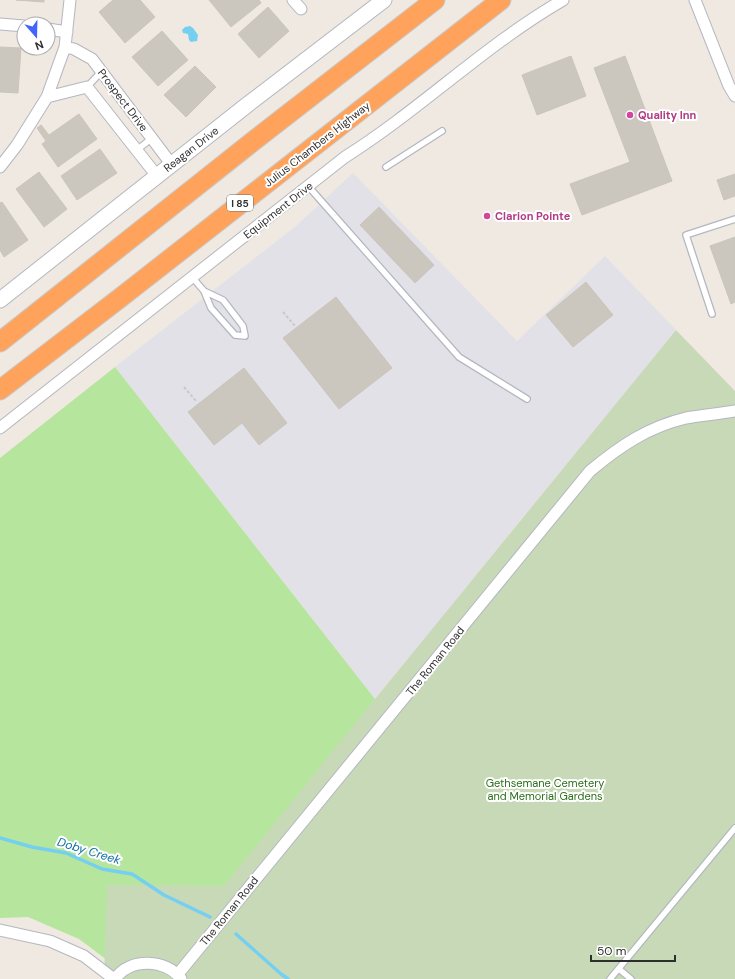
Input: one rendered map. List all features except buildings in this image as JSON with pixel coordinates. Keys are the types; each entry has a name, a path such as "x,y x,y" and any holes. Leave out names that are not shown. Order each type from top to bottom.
{"highway":[{"path":"0,342 256,139 435,0"},
{"name":"Julius Chambers Highway","path":"0,390 501,0"},
{"path":"480,17 511,0"}],"street":[{"path":"0,167 17,145 47,97 65,47 70,0"},
{"path":"293,0 301,9"},
{"name":"Equipment Drive","path":"0,428 345,157 387,130 504,38 563,0"},
{"path":"695,0 729,86 735,96"},
{"name":"Reagan Drive","path":"0,300 373,3"},
{"path":"0,24 16,25"},
{"path":"56,30 67,32"},
{"name":"Prospect Drive","path":"65,47 74,49 92,59 172,164"},
{"name":"Prospect Drive","path":"47,97 87,87 157,176"},
{"name":"The Roman Road","path":"115,979 131,967 147,963 164,966 180,977 590,471 609,455 632,440 664,425 687,418 735,412"},
{"path":"0,930 50,941 84,956 115,979"}],"lane":[{"path":"87,87 101,72"},
{"path":"386,167 442,131"},
{"path":"137,150 152,138"},
{"path":"308,186 459,357 527,398"},
{"path":"712,314 686,235 735,219"},
{"path":"192,277 204,291 211,308 235,335 245,336 242,326 223,300 204,291"},
{"path":"610,979 735,828"},
{"path":"619,969 631,979"}],"path":[{"path":"283,312 295,326"},
{"path":"184,387 197,402"}],"shaded area":[{"path":"353,173 517,341 605,256 676,330 375,699 115,367 296,226"}],"green space":[{"name":"Gethsemane Cemetery and Memorial Gardens","path":"676,330 735,391 735,979 104,979 107,885 224,886"},
{"path":"115,367 375,699 217,911 111,963 79,939 28,917 0,918 0,458"}],"water":[{"path":"190,26 198,35 197,41 191,42 188,34 183,33 182,30 185,27"}],"waterway":[{"name":"Doby Creek","path":"0,838 32,847 66,853 102,869 132,874 164,895 210,917"},
{"name":"Doby Creek","path":"236,934 288,979"}],"place":[{"name":"Quality Inn","path":"630,115"},
{"name":"Clarion Pointe","path":"487,216"}]}
